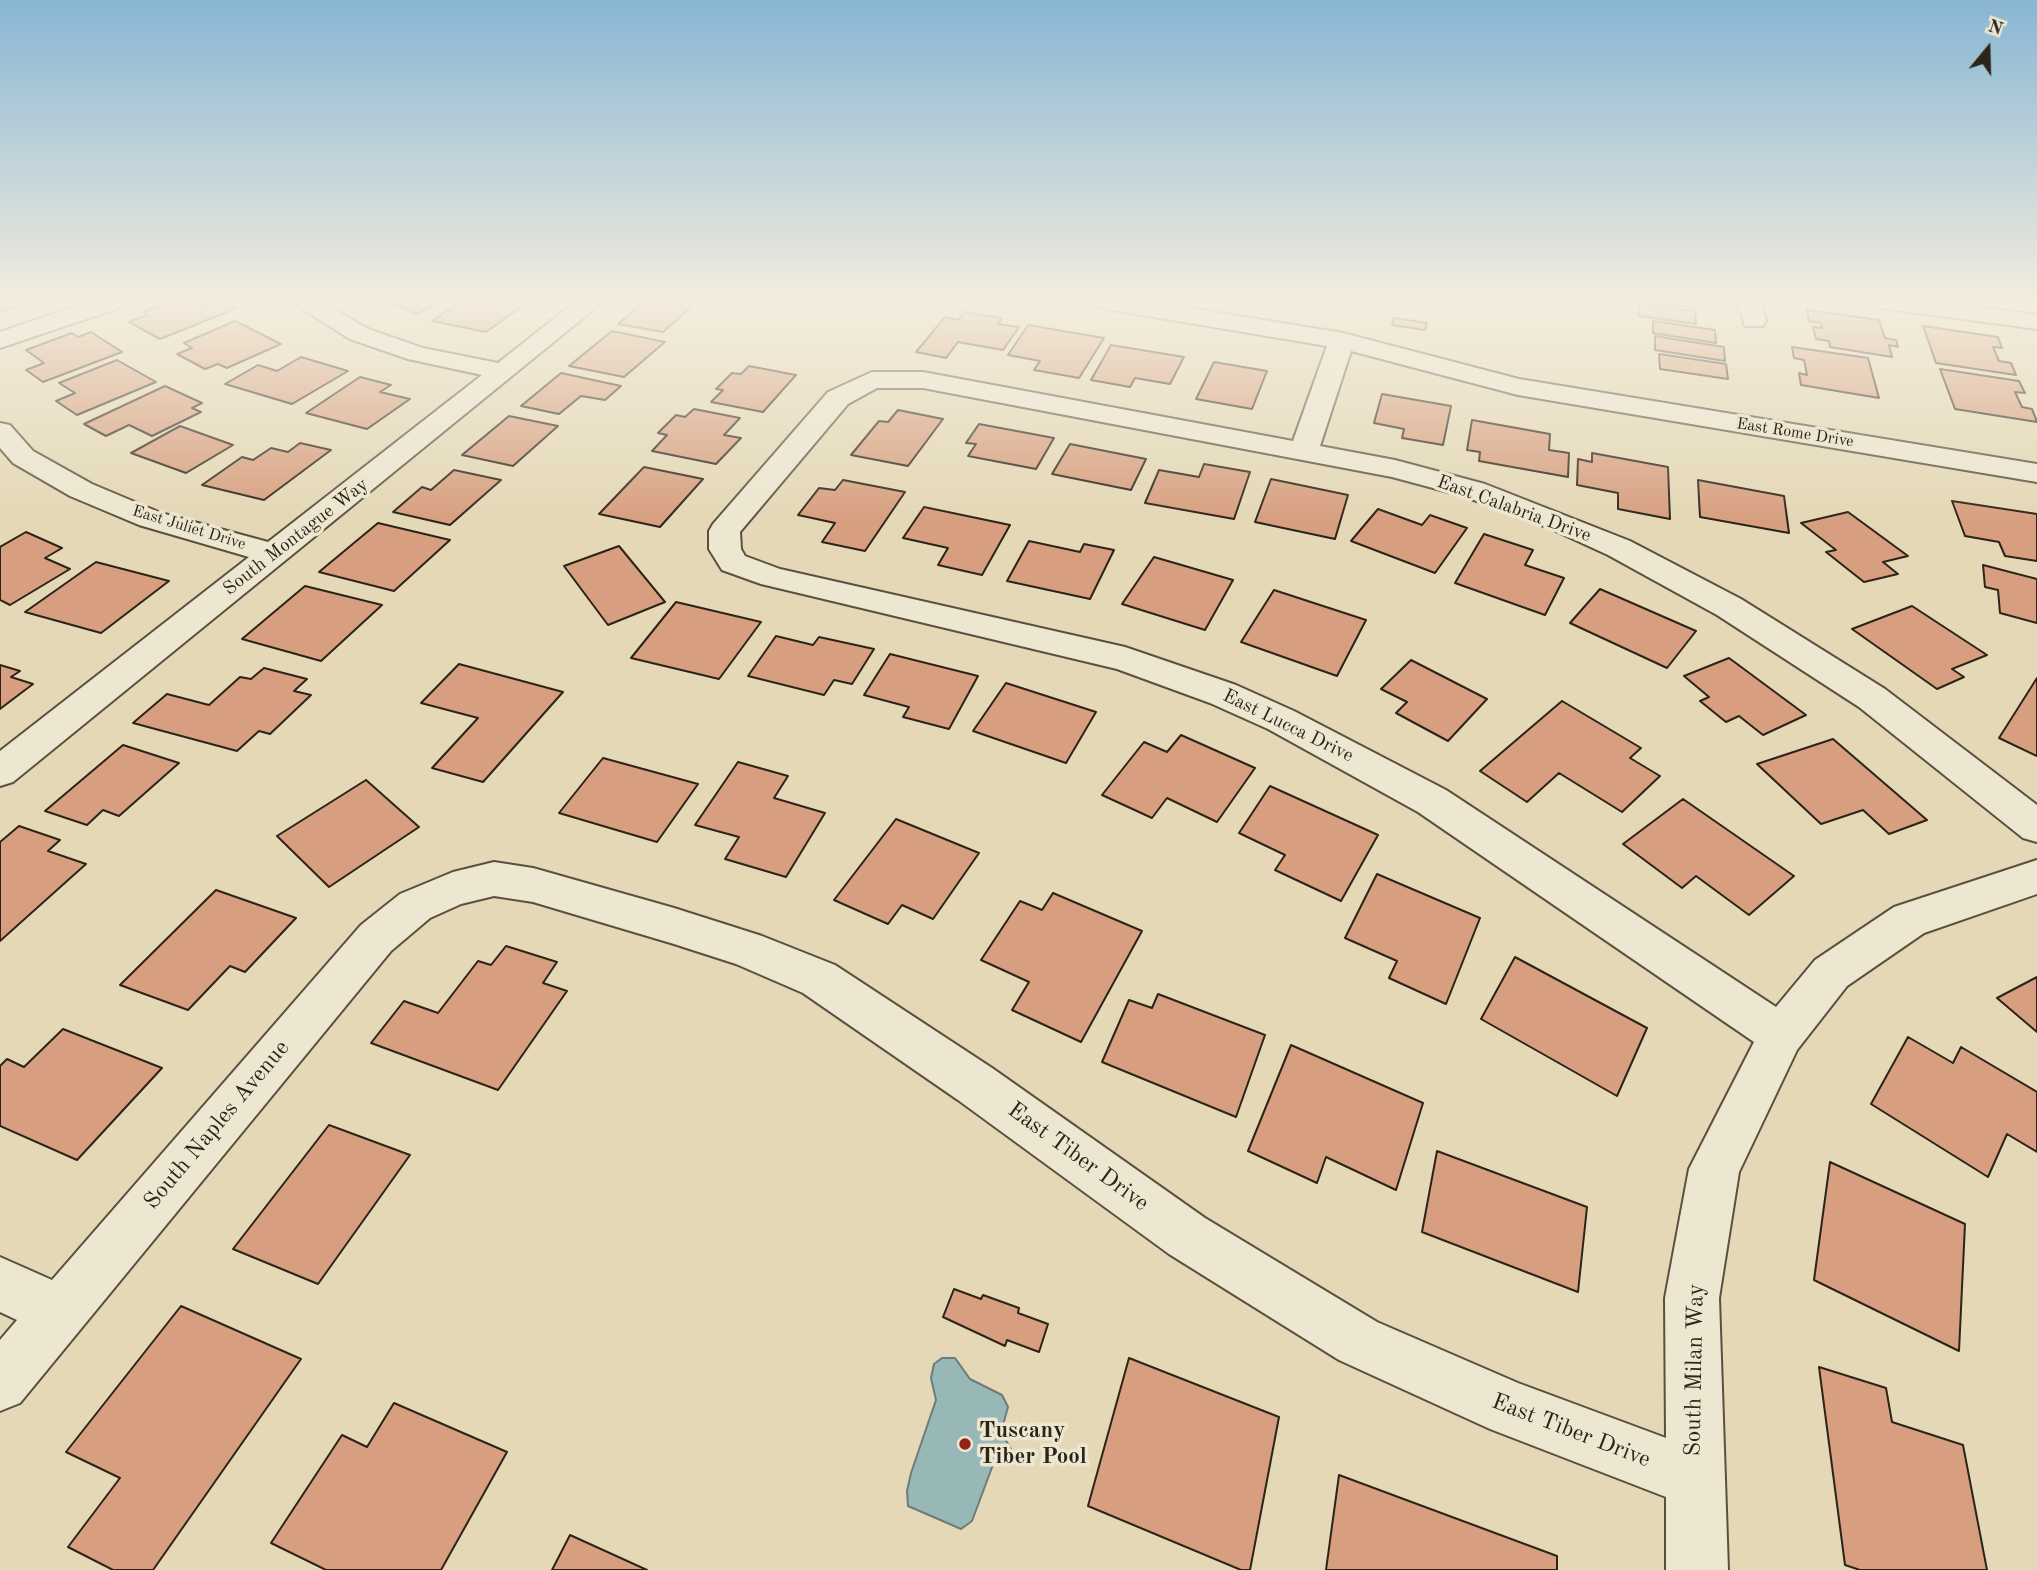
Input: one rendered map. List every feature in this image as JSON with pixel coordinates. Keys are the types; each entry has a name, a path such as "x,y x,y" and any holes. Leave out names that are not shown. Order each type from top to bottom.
{"street":[{"name":"South Montague Way","path":"0,772 500,374"},
{"path":"1304,452 1330,374"},
{"name":"East Rome Drive","path":"1469,374 1518,387 2037,473"},
{"name":"East Calabria Drive","path":"733,563 725,549 724,531 838,398 872,380 923,380 1395,469 1474,490 1619,548 1729,607 1872,698 2037,827"},
{"name":"East Juliet Drive","path":"0,432 23,457 82,490 150,519 275,554"},
{"name":"East Lucca Drive","path":"733,563 772,577 1125,659 1246,704 1432,802 1781,1034"},
{"name":"South Milan Way","path":"1697,1570 1693,1478 1692,1298 1714,1168 1781,1034 1831,973 1909,920 1997,888 2037,877"},
{"name":"East Tiber Drive","path":"453,889 494,879 533,884 747,949 820,979 975,1084 1187,1236 1358,1341 1510,1409 1693,1478"},
{"name":"South Naples Avenue","path":"0,1383 376,938 415,906 453,889"},
{"path":"0,1284 61,1312"}],"water":[{"name":"Tuscany Tiber Pool","path":"942,1358 955,1358 970,1379 1002,1395 1008,1407 1001,1432 1011,1449 1009,1458 1001,1464 994,1462 972,1521 961,1529 908,1506 907,1491 911,1473 936,1400 931,1378 934,1364"}],"building":[{"path":"32,374 63,374 43,382"},
{"path":"81,374 142,374 156,382 77,415 56,401 75,393 59,383"},
{"path":"242,374 342,374 292,404 225,384"},
{"path":"559,374 621,386 605,400 581,396 559,414 521,406"},
{"path":"731,374 796,375 763,412 711,402 723,390 716,389"},
{"path":"1058,374 1081,374 1079,378"},
{"path":"1094,374 1175,374 1170,384 1135,378 1130,387 1091,380"},
{"path":"1208,374 1266,374 1252,409 1196,399"},
{"path":"1696,374 1727,374 1728,379"},
{"path":"1799,374 1872,374 1879,398 1801,385"},
{"path":"1942,374 1975,374 2019,381 2025,393 2015,392 2022,407 2032,409 2037,422 1955,409"},
{"path":"360,377 391,385 380,392 410,399 367,429 306,413"},
{"path":"165,386 202,403 192,408 201,412 152,436 129,425 106,436 84,424"},
{"path":"1382,394 1451,406 1443,445 1402,438 1404,429 1374,423"},
{"path":"694,409 740,418 724,435 741,438 716,464 652,451 667,435 658,433 676,415 685,417"},
{"path":"898,410 943,419 908,466 851,455 879,421 888,422"},
{"path":"509,416 558,426 513,466 462,455"},
{"path":"1472,420 1550,434 1549,450 1569,453 1568,477 1479,461 1480,452 1467,450"},
{"path":"979,424 1054,438 1036,469 968,456 976,444 966,443"},
{"path":"180,426 233,445 186,473 131,453"},
{"path":"300,443 331,450 264,500 202,485 242,457 253,460 271,448 288,452"},
{"path":"1070,444 1146,459 1131,490 1052,474"},
{"path":"1592,453 1668,467 1670,519 1618,509 1618,493 1577,485 1578,459 1592,462"},
{"path":"1204,464 1250,472 1234,519 1145,503 1159,470 1199,477"},
{"path":"644,467 703,479 660,527 599,514"},
{"path":"454,470 501,480 450,525 393,512 422,487 431,490"},
{"path":"1271,479 1348,495 1335,539 1255,522"},
{"path":"843,480 905,492 865,551 822,542 835,523 798,515 819,488 835,490"},
{"path":"1698,480 1784,496 1789,533 1700,517"},
{"path":"1952,501 2037,514 2037,561 2005,556 1999,542 1965,536"},
{"path":"924,507 1010,525 982,575 938,565 948,548 903,538"},
{"path":"1378,509 1422,525 1430,515 1467,528 1435,573 1351,541"},
{"path":"1848,512 1908,556 1883,562 1898,574 1864,582 1826,552 1836,550 1801,523"},
{"path":"378,523 450,540 394,591 319,572"},
{"path":"26,532 62,548 45,558 70,569 10,605 0,600 0,547"},
{"path":"1484,534 1533,550 1525,565 1564,578 1545,615 1455,583"},
{"path":"1029,541 1080,552 1084,544 1114,550 1090,599 1007,581"},
{"path":"619,546 665,602 608,625 564,566"},
{"path":"1154,557 1233,580 1205,630 1122,604"},
{"path":"96,562 169,581 101,633 25,612"},
{"path":"1983,565 2037,579 2037,623 2000,613 1998,590 1985,587"},
{"path":"305,586 382,605 321,661 242,639"},
{"path":"1600,589 1696,631 1667,668 1570,623"},
{"path":"1274,590 1366,620 1337,676 1241,642"},
{"path":"676,602 761,622 719,679 631,658"},
{"path":"1912,606 1987,655 1952,669 1964,677 1937,689 1852,629"},
{"path":"776,636 813,645 819,637 874,649 852,684 834,680 824,695 748,676"},
{"path":"890,654 978,676 949,729 903,717 909,707 864,695"},
{"path":"1729,658 1806,715 1763,735 1739,716 1726,722 1700,701 1709,697 1684,676"},
{"path":"1411,660 1487,699 1448,741 1396,713 1407,702 1381,689"},
{"path":"459,664 563,692 483,782 432,768 478,718 421,703"},
{"path":"0,665 20,671 11,677 33,684 0,709"},
{"path":"264,668 307,679 294,691 311,695 270,734 259,731 237,751 133,723 167,694 209,705 240,677 251,679"},
{"path":"2037,678 2037,756 1999,738"},
{"path":"1006,683 1096,712 1066,763 973,731"},
{"path":"1562,701 1641,748 1630,758 1660,776 1622,812 1559,773 1527,802 1480,771"},
{"path":"1181,735 1255,768 1217,822 1167,798 1152,818 1102,795 1144,742 1167,752"},
{"path":"1833,739 1927,820 1889,834 1863,810 1821,824 1757,764"},
{"path":"123,745 179,763 119,816 103,810 87,825 45,811"},
{"path":"603,758 698,784 657,842 559,813"},
{"path":"738,762 788,776 774,798 825,813 786,877 725,859 739,837 695,825"},
{"path":"366,780 419,827 329,887 277,836"},
{"path":"1270,786 1378,835 1341,901 1275,870 1285,855 1239,833"},
{"path":"1683,799 1794,876 1749,915 1696,876 1682,888 1623,844"},
{"path":"896,819 979,853 933,919 902,905 888,924 834,900"},
{"path":"19,826 60,840 48,851 86,864 0,941 0,842"},
{"path":"1377,874 1480,918 1446,1004 1389,978 1397,961 1345,938"},
{"path":"216,890 296,918 245,972 230,966 188,1010 120,985"},
{"path":"1053,893 1142,931 1081,1042 1012,1010 1029,982 981,960 1020,901 1042,910"},
{"path":"506,946 557,962 543,983 567,991 498,1090 371,1043 404,1001 438,1013 478,961 491,965"},
{"path":"1515,957 1647,1028 1617,1096 1481,1019"},
{"path":"2037,977 2037,1032 1997,998"},
{"path":"1158,994 1265,1035 1236,1117 1102,1062 1129,1000 1152,1008"},
{"path":"63,1029 162,1068 77,1160 0,1126 0,1066 7,1059 24,1067"},
{"path":"1908,1037 1953,1063 1961,1047 2037,1092 2037,1152 2007,1134 1988,1177 1871,1104"},
{"path":"1291,1045 1423,1103 1396,1190 1326,1157 1317,1183 1248,1151"},
{"path":"329,1125 410,1155 318,1284 233,1249"},
{"path":"1437,1151 1587,1207 1578,1292 1422,1232"},
{"path":"1830,1162 1965,1224 1959,1351 1814,1280"},
{"path":"954,1289 981,1299 983,1295 1019,1308 1018,1313 1048,1324 1039,1352 1007,1340 1005,1346 943,1317"},
{"path":"181,1306 301,1359 153,1570 113,1570 68,1547 120,1478 66,1452"},
{"path":"1129,1358 1279,1417 1250,1570 1241,1570 1088,1506"},
{"path":"1819,1367 1886,1388 1892,1422 1963,1445 1987,1570 1860,1570 1845,1565"},
{"path":"394,1403 507,1452 441,1570 326,1570 271,1543 342,1435 367,1447"},
{"path":"1339,1475 1557,1556 1557,1570 1326,1570"},
{"path":"570,1535 647,1570 552,1570"}],"place":[{"name":"Tuscany Tiber Pool","path":"965,1444"}]}
